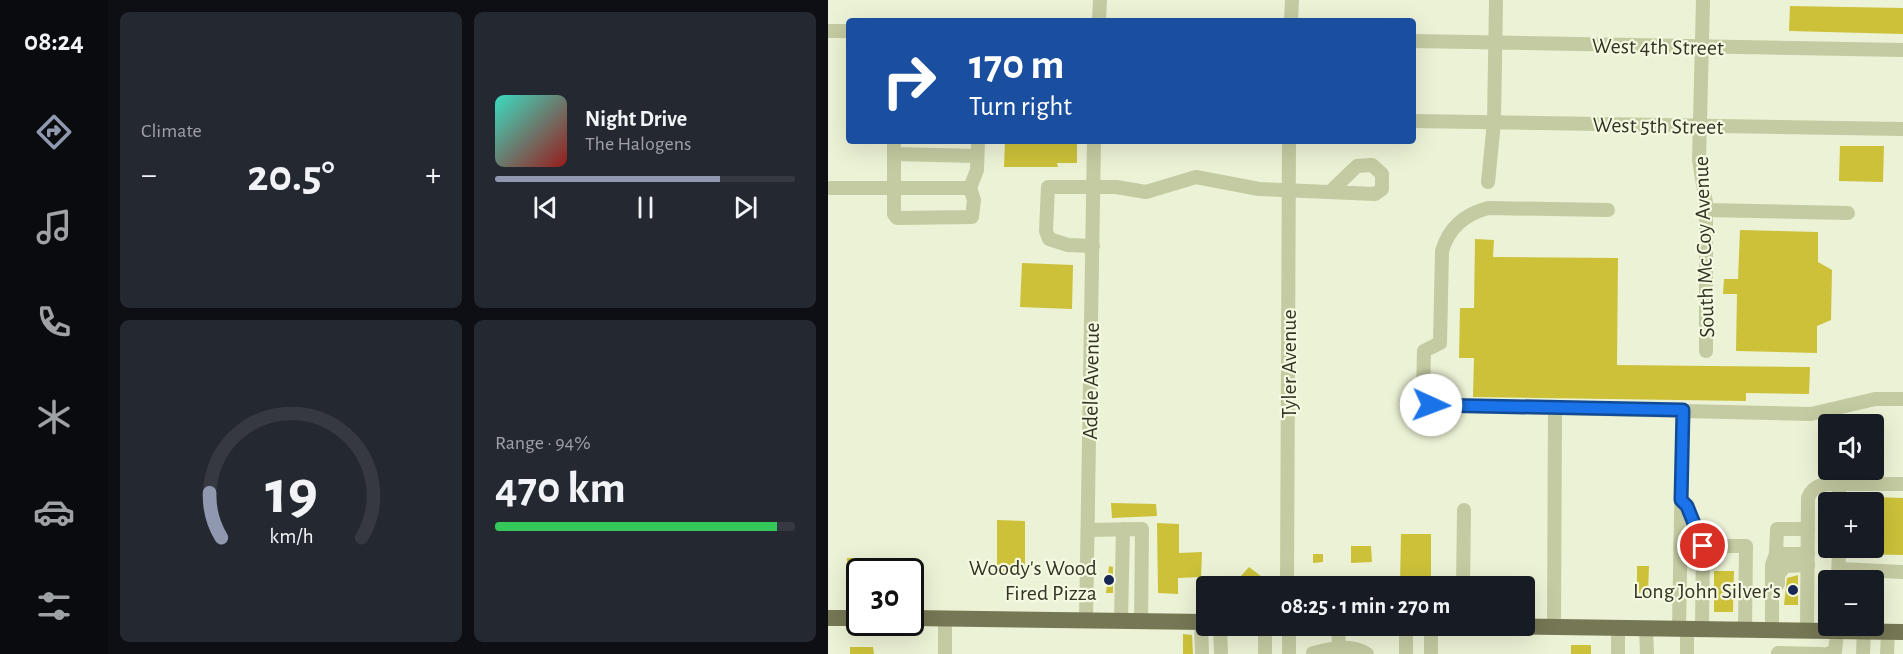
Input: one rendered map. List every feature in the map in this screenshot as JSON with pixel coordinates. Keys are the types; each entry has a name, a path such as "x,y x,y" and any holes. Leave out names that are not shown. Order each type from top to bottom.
{"main road":[{"path":"828,618 846,618"},
{"path":"924,618 1196,622"},
{"path":"1535,627 1818,629"}],"street":[{"path":"1100,0 1100,18"},
{"path":"1291,18 1292,0"},
{"path":"1488,182 1494,122 1496,0"},
{"name":"South Mc Coy Avenue","path":"1703,0 1699,160 1706,210 1706,351"},
{"path":"828,31 846,31"},
{"name":"West 4th Street","path":"1416,41 1903,50"},
{"name":"West 5th Street","path":"1416,121 1903,129"},
{"path":"977,156 894,148 888,187 894,214 897,218 967,218 974,214 974,200 970,188 976,176 978,144"},
{"name":"Adele Avenue","path":"1086,621 1094,144"},
{"name":"Tyler Avenue","path":"1287,576 1289,144"},
{"path":"1093,246 1068,245 1049,239 1046,231 1046,193 1052,186 1094,186 1146,192 1196,177 1259,189 1330,192"},
{"path":"828,188 970,188"},
{"path":"1608,210 1488,208 1470,213 1457,224 1446,238 1442,251 1440,343 1424,351 1423,393 1431,405 1819,414 1875,399 1903,399"},
{"path":"1706,210 1848,213"},
{"path":"1554,627 1555,409"},
{"path":"1683,410 1681,500 1690,629 1687,654"},
{"path":"1839,484 1839,492"},
{"path":"1807,630 1810,492 1819,485 1903,484"},
{"path":"1681,500 1687,506 1703,546 1702,612"},
{"path":"1463,576 1464,510"},
{"path":"1121,621 1123,529"},
{"path":"1088,530 1142,529 1141,621"},
{"path":"1808,529 1777,529 1776,554 1772,565 1775,630 1778,653 1822,654"},
{"path":"1703,546 1746,546 1745,630"},
{"path":"1690,629 1708,606 1711,561 1716,556 1725,555 1732,546"},
{"path":"1776,554 1808,564"},
{"path":"1772,600 1780,572 1808,564"},
{"path":"1884,573 1903,572"},
{"path":"945,618 945,654"},
{"path":"1618,627 1618,654"},
{"path":"1646,628 1647,654"},
{"path":"1887,654 1895,632"},
{"path":"1202,654 1203,636"},
{"path":"1220,636 1221,654"},
{"path":"1265,636 1265,654"},
{"path":"1338,636 1339,648"},
{"path":"1406,636 1406,654"},
{"path":"1431,636 1431,654"},
{"path":"1828,654 1835,651 1837,636"},
{"path":"1863,654 1864,636"},
{"path":"1289,648 1313,654 1339,648 1359,648 1367,654"}],"building":[{"path":"1790,6 1903,8 1903,34 1789,31"},
{"path":"1005,144 1077,144 1077,163 1057,163 1058,167 1004,167"},
{"path":"1840,146 1884,146 1883,182 1839,181"},
{"path":"1740,230 1818,232 1818,262 1832,270 1831,320 1817,326 1817,353 1736,351 1737,294 1723,294 1724,279 1738,279"},
{"path":"1475,239 1494,240 1493,257 1618,258 1617,365 1810,367 1809,394 1746,393 1746,401 1473,397 1474,358 1459,358 1460,308 1474,308"},
{"path":"1022,263 1073,265 1072,309 1020,307"},
{"path":"1884,497 1903,498 1903,555 1884,555"},
{"path":"1111,503 1156,504 1157,516 1112,518"},
{"path":"997,520 1025,521 1025,573 997,572"},
{"path":"1157,523 1179,524 1179,553 1202,552 1201,576 1178,578 1178,594 1158,593"},
{"path":"1401,534 1431,534 1431,576 1400,576"},
{"path":"1351,546 1371,546 1372,562 1351,563"},
{"path":"1313,554 1323,554 1323,562 1313,563"},
{"path":"1109,566 1113,567 1113,593 1106,593"},
{"path":"1637,566 1649,566 1648,593 1637,593"},
{"path":"1249,567 1261,576 1241,576"},
{"path":"1714,571 1734,571 1733,612 1714,612"},
{"name":"Long John Silver's","path":"1798,575 1798,605 1784,605 1787,578"},
{"path":"1183,634 1192,635 1193,654 1183,654"},
{"path":"1571,645 1591,645 1591,654 1571,654"},
{"path":"850,647 873,647 874,654 850,654"}],"place":[{"name":"Woody's Wood Fired Pizza","path":"1109,580"},
{"name":"Long John Silver's","path":"1793,590"}],"route":[{"path":"1431,405 1683,410 1681,500 1687,506 1703,546"}]}
